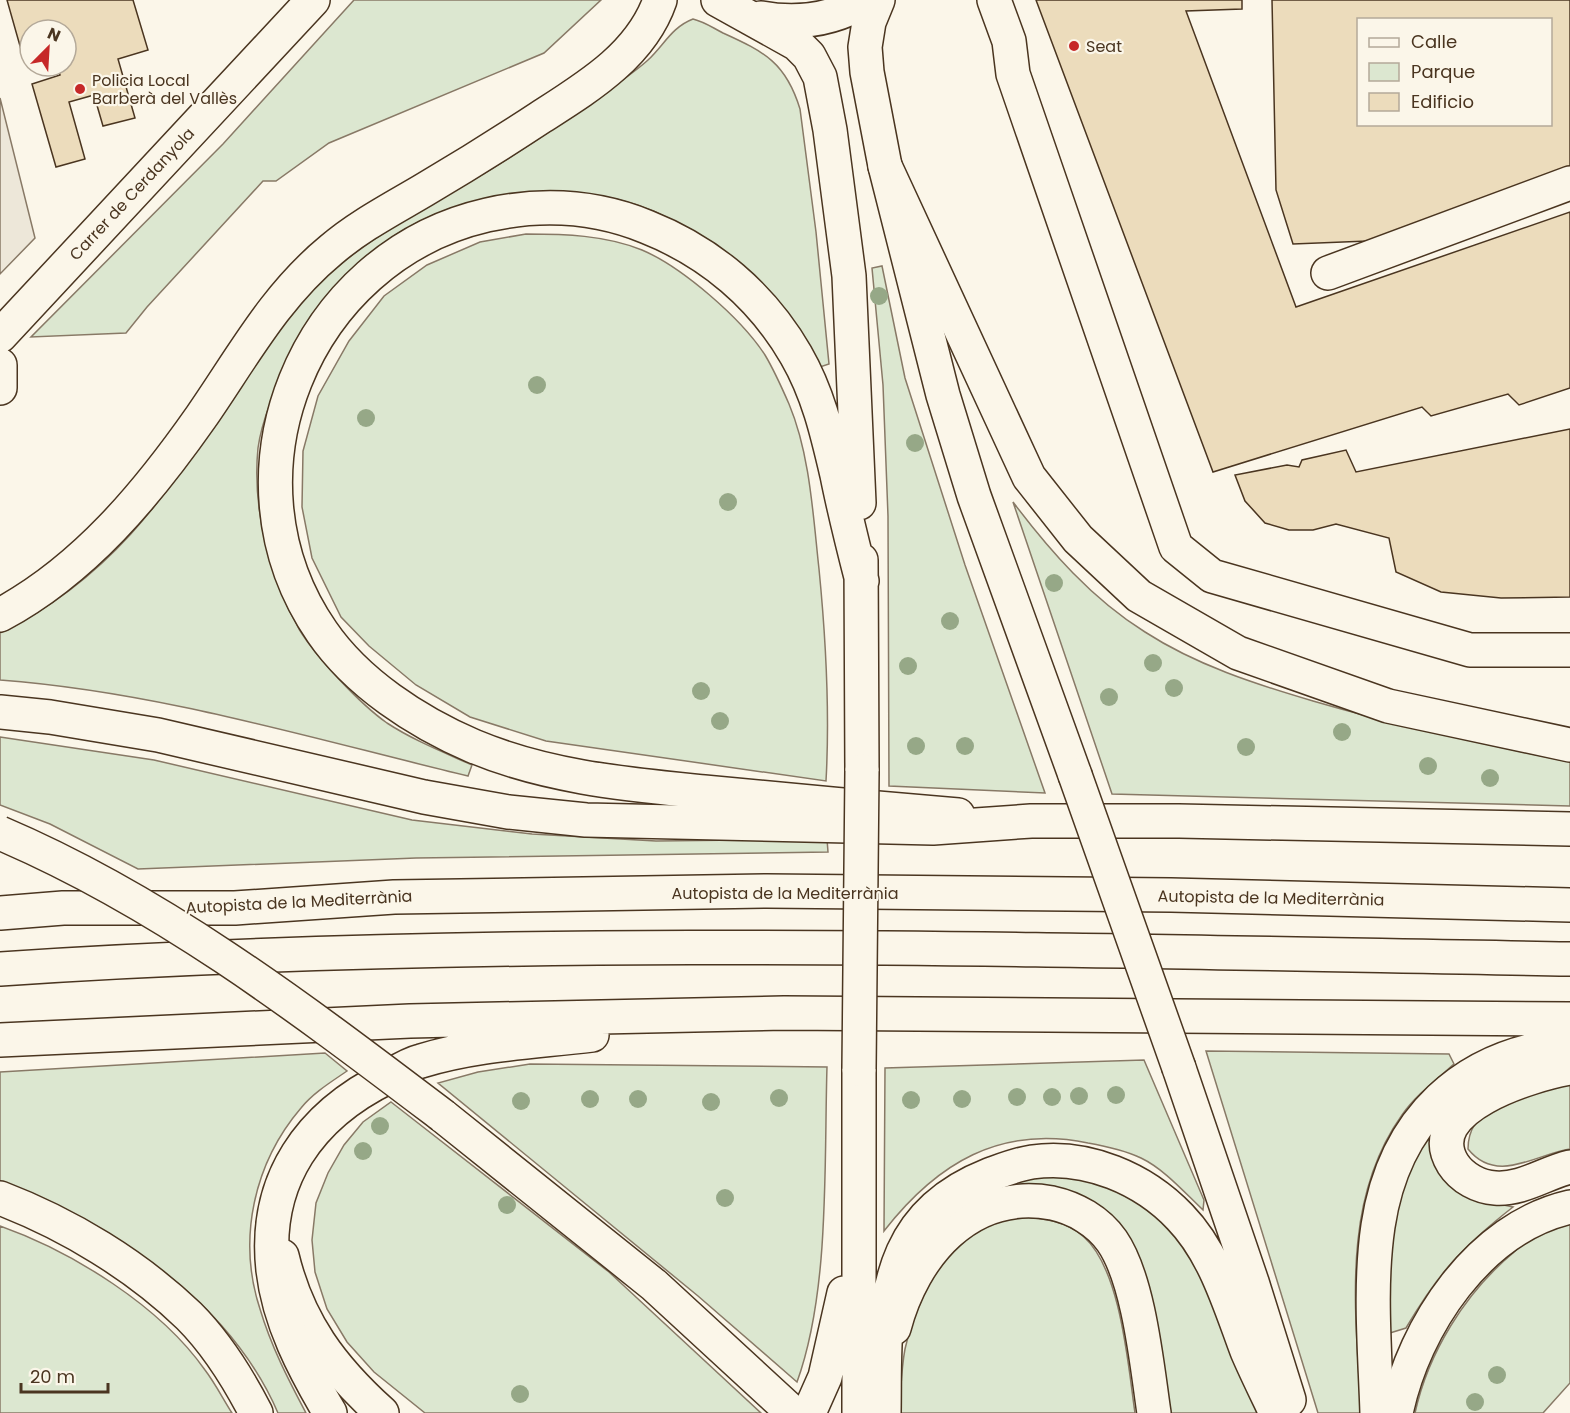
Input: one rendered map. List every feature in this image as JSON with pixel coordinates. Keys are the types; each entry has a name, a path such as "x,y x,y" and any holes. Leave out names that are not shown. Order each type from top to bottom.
{"main road":[{"name":"Carrer de Cerdanyola","path":"0,336 313,0"},
{"path":"0,615 25,602 62,575 128,510 202,416 258,328 294,286 330,250 375,218 541,117 606,72 642,34 655,15 660,0"},
{"path":"718,0 751,16 797,44 809,56 820,77 830,130 849,276 862,581 858,1218 876,1410"},
{"path":"751,16 785,22 809,22 832,16 866,0"},
{"path":"878,0 868,22 865,47 867,72 885,166 943,395 974,496 1179,1068 1252,1282 1293,1413"},
{"path":"994,0 1008,41 1013,74 1176,547 1212,576 1470,650 1570,650"},
{"path":"885,166 1029,477 1078,539 1139,596 1238,653 1388,706 1570,745"},
{"path":"1328,273 1570,183"},
{"path":"862,581 829,434 816,393 791,346 774,321 744,288 711,260 670,236 626,218 579,208 540,207 500,212 462,221 428,235 392,255 363,280 338,307 318,336 293,384 280,424 276,468 278,511 285,555 301,595 322,633 350,665 386,696 428,724 473,746 516,762 593,781 1031,821"},
{"path":"0,365 0,388"},
{"path":"0,712 129,729 424,797 508,812 586,820 933,828 1031,821 1191,821 1570,829"},
{"path":"0,833 92,875 266,985 443,1116 654,1285 793,1413"},
{"name":"Autopista de la Mediterrània","path":"0,913 63,908 235,908 394,897 767,891 1171,895 1570,905"},
{"path":"0,969 402,951 763,947 1179,950 1570,959"},
{"path":"330,1413 293,1344 273,1271 272,1240 278,1200 285,1177 300,1149 318,1124 343,1102 418,1062 463,1050 784,1013"},
{"path":"0,1040 411,1021 784,1013 1570,1019"},
{"path":"1377,1413 1374,1282 1378,1226 1385,1195 1403,1146 1432,1105 1453,1085 1504,1058 1570,1044"},
{"path":"1570,1068 1530,1076 1485,1096 1459,1119 1447,1144 1451,1160 1464,1177 1494,1188 1510,1188 1570,1167"},
{"path":"876,1410 893,1279 916,1229 945,1199 975,1181 1032,1162 1060,1161 1119,1174 1151,1191 1181,1218 1203,1249 1229,1301 1249,1354 1276,1413"},
{"path":"0,1198 66,1228 157,1289 189,1316 218,1350 239,1381 256,1413"},
{"path":"278,1200 279,1242 287,1276 299,1309 333,1365 382,1413"},
{"path":"876,1410 899,1310 920,1265 940,1238 962,1220 987,1208 1034,1200 1073,1210 1089,1218 1101,1228 1118,1251 1137,1307 1154,1413"},
{"path":"1396,1413 1410,1367 1422,1338 1455,1288 1481,1258 1512,1231 1537,1216 1570,1206"},
{"path":"809,1413 831,1356 858,1218"}],"green space":[{"path":"354,0 601,0 544,53 329,143 276,181 263,181 147,307 126,333 31,337 223,144"},
{"path":"693,19 762,53 781,70 794,93 800,109 816,232 829,364 820,367 715,249 706,240 688,229 654,211 619,200 582,193 527,193 486,199 448,209 414,224 382,244 354,268 329,296 306,329 278,385 263,426 258,448 257,471 260,518 279,587 299,629 327,666 376,715 428,746 472,765 468,776 178,706 60,686 0,680 0,633 41,610 78,584 110,556 139,525 191,457 288,316 333,270 384,233 551,131 638,68 679,27"},
{"path":"526,234 599,238 628,245 658,258 710,295 741,325 765,355 778,379 796,423 810,485 825,649 828,728 826,781 546,741 470,717 416,685 369,646 341,617 312,558 302,507 303,451 318,396 349,341 384,296 427,265 480,242"},
{"path":"882,266 905,378 965,565 1045,793 889,786 888,516 883,385 872,268"},
{"path":"1013,502 1057,556 1107,605 1164,644 1205,664 1269,688 1313,701 1409,727 1570,762 1570,806 1112,794"},
{"path":"0,737 154,760 412,820 532,834 656,841 827,839 828,852 416,858 138,869 50,824 0,805"},
{"path":"1206,1051 1449,1054 1454,1064 1419,1095 1402,1115 1382,1149 1369,1184 1360,1221 1356,1259 1355,1298 1361,1413 1318,1413"},
{"path":"325,1053 347,1071 311,1097 285,1130 261,1177 250,1229 253,1283 264,1323 286,1375 306,1413 278,1413 267,1390 238,1346 221,1325 184,1288 125,1247 0,1184 0,1072"},
{"path":"1144,1060 1204,1200 1203,1210 1166,1175 1135,1155 1088,1143 1056,1139 1026,1140 999,1145 973,1155 949,1169 926,1186 884,1231 885,1068"},
{"path":"530,1064 827,1067 825,1185 820,1268 808,1346 797,1382 698,1296 438,1083 478,1072"},
{"path":"1570,1081 1570,1149 1504,1166 1491,1165 1479,1160 1468,1149 1471,1132 1490,1108 1521,1094"},
{"path":"391,1102 609,1272 761,1413 425,1413 374,1372 347,1342 327,1309 315,1272 312,1240 316,1203 328,1173 344,1145 363,1122"},
{"path":"1434,1130 1476,1199 1513,1207 1479,1235 1453,1261 1429,1291 1406,1328 1390,1333 1391,1250 1397,1209 1411,1164"},
{"path":"1021,1175 1080,1175 1144,1202 1188,1246 1244,1375 1257,1413 1169,1413 1162,1349 1154,1307 1132,1246 996,1190"},
{"path":"1019,1217 1045,1220 1070,1227 1084,1237 1097,1252 1107,1272 1121,1319 1135,1413 899,1413 905,1349 921,1300 940,1265 962,1237 974,1228"},
{"path":"1570,1224 1570,1383 1543,1413 1415,1413 1429,1368 1439,1347 1464,1305 1479,1286 1529,1239"},
{"path":"0,1226 56,1250 85,1266 140,1303 186,1347 209,1375 232,1413 0,1413"}],"shaded area":[{"path":"0,98 35,238 0,274"}],"building":[{"name":"Policia Local Barberà del Vallès","path":"7,0 133,0 148,50 118,59 135,118 103,126 94,95 69,102 85,159 56,167 32,84 51,78 78,78 78,18 18,18 18,39"},
{"path":"1036,0 1242,0 1242,9 1186,11 1296,307 1570,212 1570,388 1519,405 1508,394 1431,416 1422,407 1213,472"},
{"path":"1272,0 1570,0 1570,167 1368,241 1293,244 1276,190"},
{"path":"1570,429 1570,597 1501,598 1441,592 1396,572 1389,538 1336,524 1313,530 1289,530 1265,523 1245,501 1235,475 1287,465 1299,467 1302,460 1346,450 1356,472"}],"place":[{"name":"Seat","path":"1074,46"},
{"name":"Policia Local Barberà del Vallès","path":"80,89"}]}
